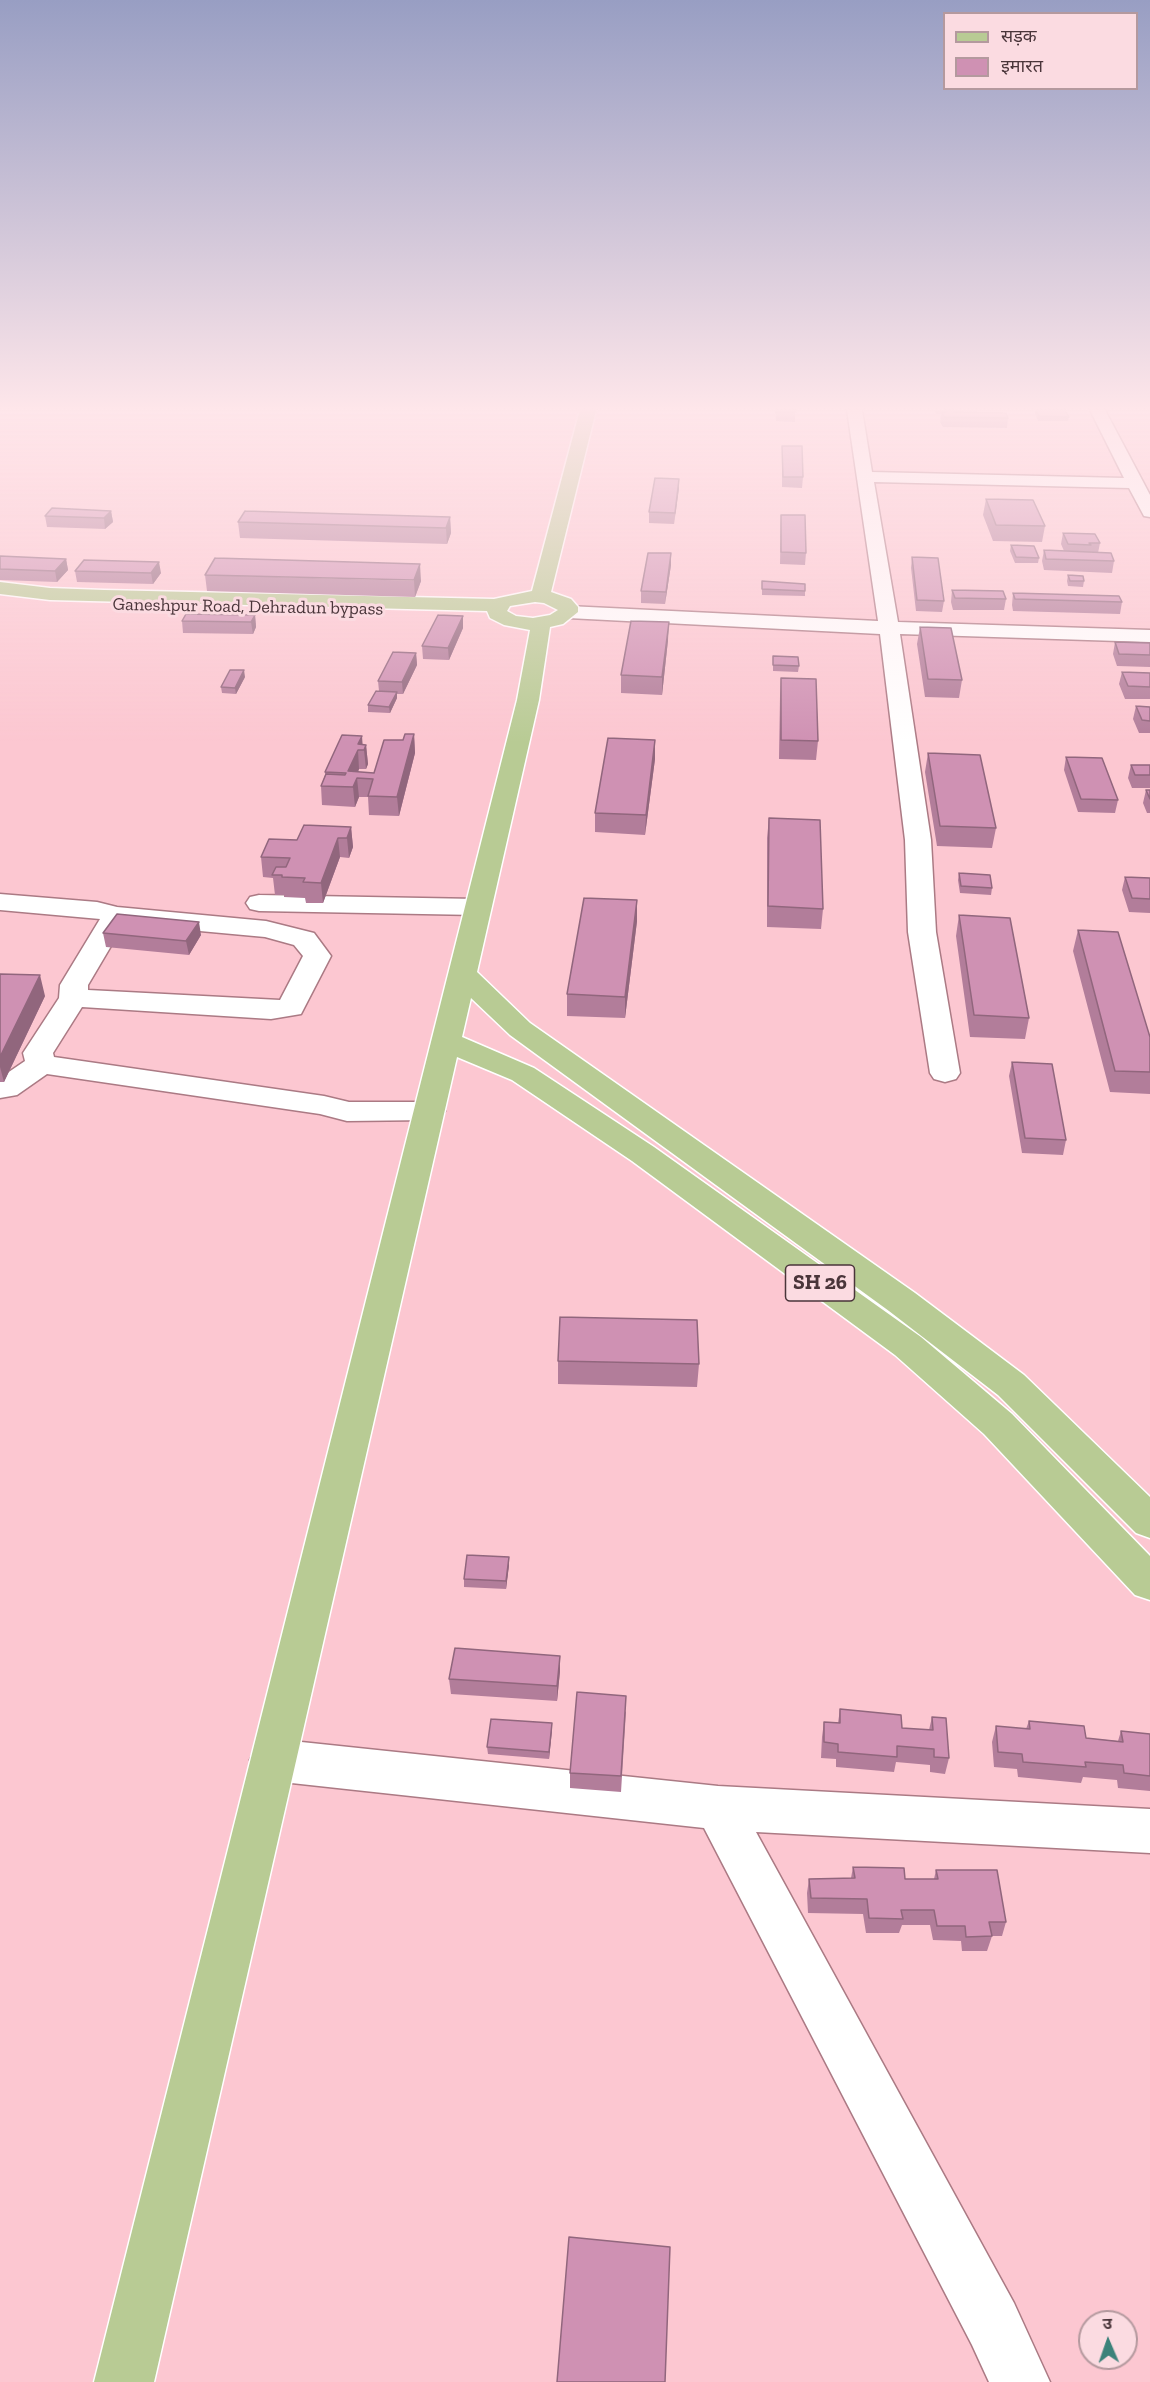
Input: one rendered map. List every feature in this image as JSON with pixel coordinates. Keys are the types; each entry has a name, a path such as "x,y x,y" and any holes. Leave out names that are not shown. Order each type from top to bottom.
{"main road":[{"path":"540,596 559,521"},
{"path":"0,588 50,594 498,610 511,621 541,623 556,620 568,612 568,607 564,603 540,596 512,598 498,610"},
{"name":"Ganeshpur Road, Dehradun bypass","path":"0,596 82,603 498,610"},
{"path":"124,2382 528,700 541,623"},
{"path":"461,974 520,1029 902,1302 1011,1385 1150,1522"},
{"name":"SH 26","path":"446,1041 524,1074 643,1154 908,1346 998,1424 1150,1583"}],"street":[{"path":"873,521 918,840 922,932 945,1073"},
{"path":"568,612 889,628 1150,636"},
{"path":"0,902 97,910 116,915 266,929 304,939 317,956 291,1008 271,1010 73,998"},
{"path":"259,903 477,907"},
{"path":"41,1064 38,1053 73,998 74,985 116,915"},
{"path":"0,1089 6,1088 41,1064 324,1105 347,1112 429,1111"},
{"path":"273,1760 718,1808 1150,1831"},
{"path":"718,1808 982,2303 1020,2382"}],"building":[{"path":"239,521 448,521 446,528"},
{"path":"781,521 805,521 806,553 781,552"},
{"path":"995,521 1043,521 1045,526 996,525"},
{"path":"1063,533 1095,534 1100,543 1068,544"},
{"path":"1011,545 1034,546 1039,558 1016,557"},
{"path":"1044,550 1111,553 1114,561 1046,559"},
{"path":"648,553 671,553 666,592 641,591"},
{"path":"0,556 66,559 55,571 0,569"},
{"path":"912,557 938,558 944,601 917,600"},
{"path":"215,558 420,564 414,580 205,575"},
{"path":"84,560 159,562 151,573 75,571"},
{"path":"1068,575 1083,576 1084,581 1070,581"},
{"path":"762,581 805,584 805,591 762,589"},
{"path":"952,590 1003,591 1006,599 955,598"},
{"path":"1013,593 1119,596 1122,602 1015,599"},
{"path":"186,614 255,615 251,622 182,621"},
{"path":"438,615 463,616 448,648 422,646"},
{"path":"631,621 669,622 662,677 621,675"},
{"path":"920,627 951,628 962,680 928,679"},
{"path":"1115,642 1150,643 1150,655 1119,654"},
{"path":"393,652 416,653 402,682 378,681"},
{"path":"773,656 798,657 799,666 773,665"},
{"path":"230,670 244,670 235,688 221,687"},
{"path":"1122,672 1150,673 1150,687 1128,686"},
{"path":"781,678 816,679 818,741 781,740"},
{"path":"376,691 397,692 389,707 368,705"},
{"path":"1136,706 1150,707 1150,721 1142,720"},
{"path":"405,734 414,734 397,797 368,796 373,779 357,778 353,787 321,786 326,774 345,775 346,773 325,772 342,735 362,736 358,744 366,745 364,750 358,750 348,771 374,773 384,740 403,740"},
{"path":"608,738 655,740 646,815 595,813"},
{"path":"928,753 980,755 996,828 940,826"},
{"path":"1066,757 1102,758 1118,800 1081,799"},
{"path":"1131,765 1150,765 1150,775 1135,775"},
{"path":"769,818 820,820 823,909 768,906"},
{"path":"304,825 351,827 347,838 338,838 321,883 303,882 305,878 272,875 276,867 286,867 290,858 261,857 269,839 297,840"},
{"path":"959,873 990,875 992,888 961,886"},
{"path":"1125,877 1150,878 1150,899 1132,898"},
{"path":"584,898 637,900 625,997 567,994"},
{"path":"117,914 199,922 186,941 103,933"},
{"path":"959,915 1010,918 1029,1018 974,1015"},
{"path":"1078,930 1118,932 1150,1037 1150,1072 1115,1071"},
{"path":"0,974 40,975 0,1057"},
{"path":"1012,1062 1052,1064 1066,1140 1025,1138"},
{"path":"560,1317 697,1320 699,1364 558,1361"},
{"path":"467,1555 509,1557 506,1581 464,1579"},
{"path":"455,1648 560,1656 557,1686 449,1679"},
{"path":"577,1692 626,1696 621,1776 570,1773"},
{"path":"840,1709 901,1715 902,1728 933,1730 932,1717 946,1718 949,1758 934,1757 934,1749 897,1746 897,1757 838,1752 838,1744 824,1742 824,1722 840,1723"},
{"path":"491,1719 552,1723 549,1752 487,1747"},
{"path":"1029,1721 1084,1726 1086,1738 1123,1742 1121,1731 1150,1734 1150,1776 1124,1773 1123,1765 1085,1762 1086,1767 1023,1762 1022,1754 998,1752 996,1726 1030,1729"},
{"path":"853,1867 904,1868 905,1879 938,1879 936,1870 997,1870 1006,1922 989,1922 992,1936 966,1937 965,1926 937,1926 934,1910 901,1910 903,1919 869,1918 867,1899 811,1898 809,1879 855,1878"},
{"path":"569,2237 670,2247 665,2382 557,2382"}]}
